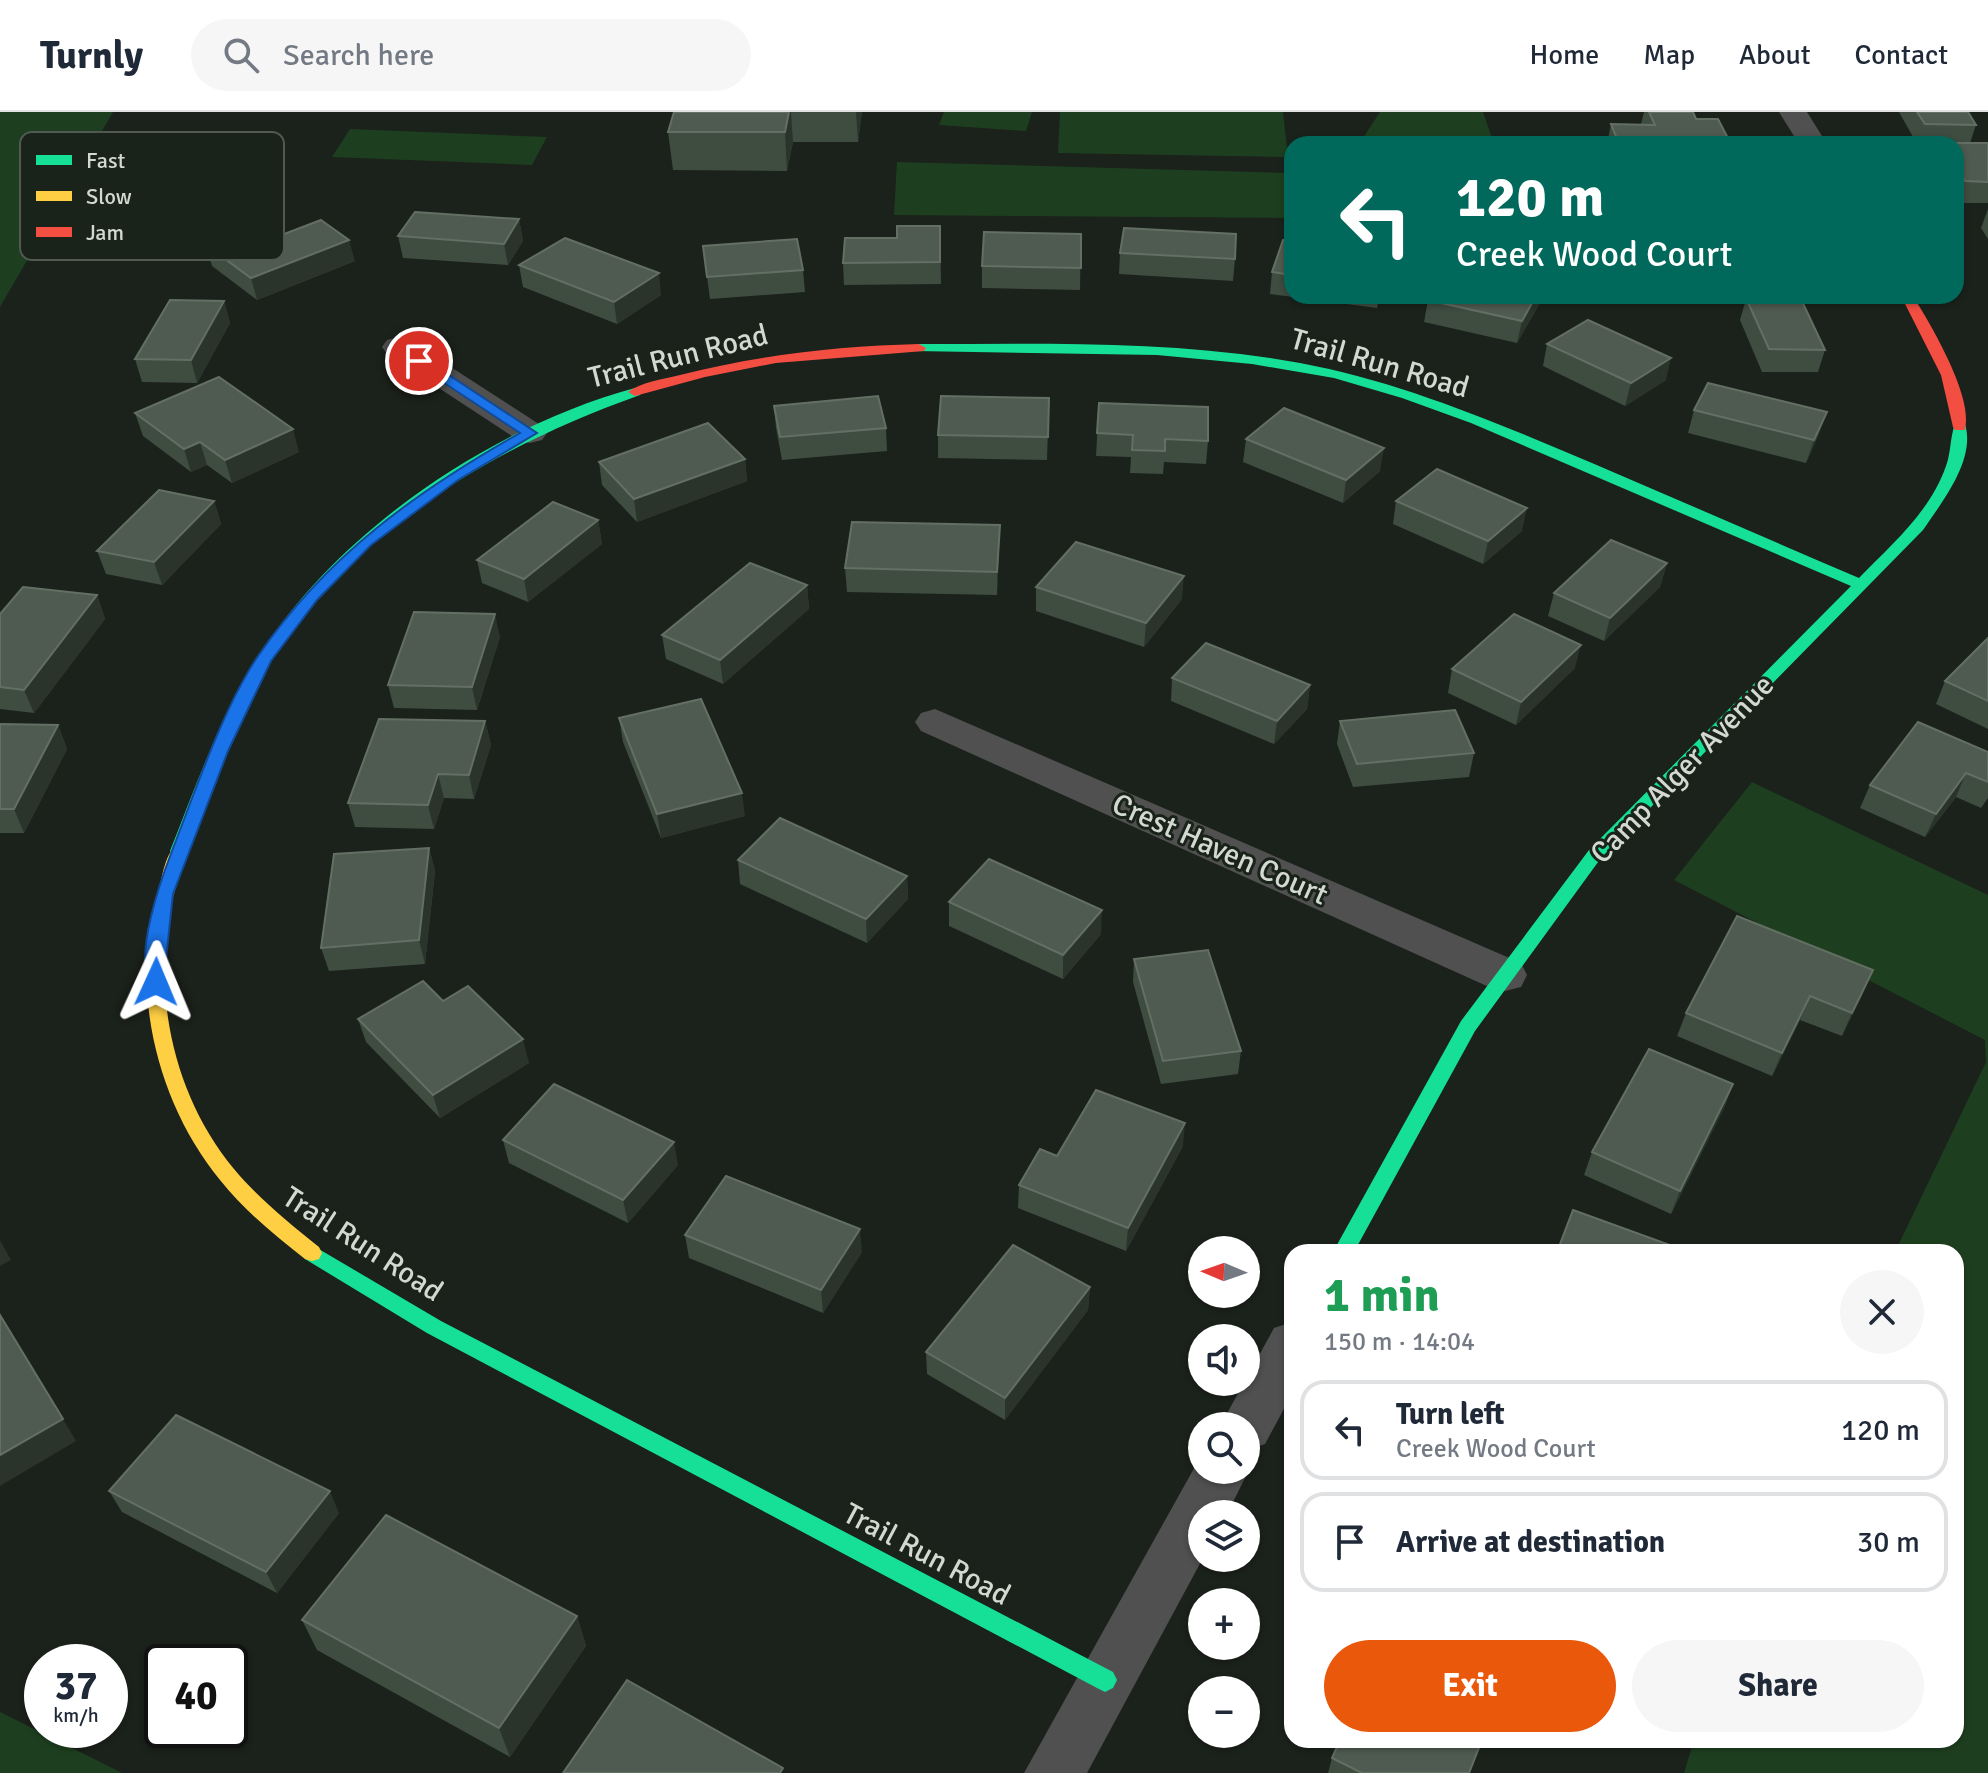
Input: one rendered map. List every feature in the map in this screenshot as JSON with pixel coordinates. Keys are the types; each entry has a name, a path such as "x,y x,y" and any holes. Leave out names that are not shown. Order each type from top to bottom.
{"street":[{"path":"1793,112 1808,136"},
{"name":"Camp Alger Avenue","path":"1347,1244 1468,1026 1595,854 1918,527 1949,481 1960,444 1956,389 1941,352 1912,304"},
{"path":"398,347 530,433"},
{"name":"Trail Run Road","path":"1105,1680 391,1302 276,1228 237,1185 181,1105 159,1028 155,959 164,894 220,751 264,660 311,597 366,541 409,506 475,463 530,433 597,403 659,383 735,365 808,354 889,348 1112,349 1246,358 1336,374 1435,404 1862,585"},
{"name":"Crest Haven Court","path":"935,722 1505,975"},
{"path":"1254,1412 1284,1358"},
{"path":"1054,1773 1214,1484"}],"green space":[{"path":"0,112 113,112 101,132 20,132 20,260 27,260 0,307"},
{"path":"944,112 1032,112 1026,131 939,125"},
{"path":"1060,112 1283,112 1284,157 1058,153"},
{"path":"1380,112 1483,112 1491,136 1364,136"},
{"path":"350,129 547,137 532,165 332,157"},
{"path":"897,162 1284,173 1284,218 894,215"},
{"path":"1752,782 1988,895 1988,1773 1684,1773 1692,1748 1964,1748 1964,1244 1899,1244 1986,1062 1985,1040 1674,880"},
{"path":"0,1712 24,1724 24,1748 72,1748 122,1773 0,1773"}],"building":[{"path":"674,112 789,112 785,132 668,132"},
{"path":"1649,112 1693,112 1696,119 1718,119 1727,136 1616,136 1611,124 1655,125"},
{"path":"1917,112 1968,112 1976,125 1925,124"},
{"path":"1964,143 1988,143 1988,182 1965,181"},
{"path":"415,212 519,219 504,244 398,236"},
{"path":"321,220 349,240 251,278 226,260 284,260 284,234"},
{"path":"897,226 940,226 940,262 843,263 845,238 897,238"},
{"path":"1124,228 1236,234 1235,259 1120,253"},
{"path":"984,232 1081,234 1081,268 982,266"},
{"path":"565,238 659,273 614,302 519,265"},
{"path":"797,239 803,270 707,277 703,246"},
{"path":"1283,240 1284,240 1284,274 1272,272"},
{"path":"170,300 224,301 191,360 135,359"},
{"path":"1446,304 1532,304 1522,321"},
{"path":"1749,304 1803,304 1825,350 1769,349"},
{"path":"1588,320 1671,358 1631,383 1547,344"},
{"path":"219,377 293,429 225,460 200,442 184,449 135,413"},
{"path":"1708,383 1827,412 1814,440 1694,410"},
{"path":"878,396 886,428 780,437 774,406"},
{"path":"941,396 1049,398 1048,437 938,435"},
{"path":"1099,403 1208,407 1208,441 1165,439 1165,451 1132,450 1133,435 1097,433"},
{"path":"1284,408 1384,448 1346,480 1246,439"},
{"path":"708,423 745,459 634,499 599,462"},
{"path":"1437,469 1527,508 1488,541 1396,501"},
{"path":"159,490 214,501 154,562 97,551"},
{"path":"553,502 598,520 524,579 477,560"},
{"path":"852,522 1000,525 997,572 845,568"},
{"path":"1611,540 1667,563 1610,618 1554,593"},
{"path":"1076,542 1184,576 1146,623 1036,587"},
{"path":"750,563 807,585 720,660 662,635"},
{"path":"23,587 97,595 24,690 0,687 0,614"},
{"path":"414,612 495,614 472,687 388,685"},
{"path":"1514,614 1581,645 1521,702 1452,669"},
{"path":"1988,638 1988,701 1945,681"},
{"path":"1206,643 1310,685 1277,721 1172,678"},
{"path":"701,699 742,793 657,814 619,718"},
{"path":"1455,710 1474,753 1357,764 1340,721"},
{"path":"379,719 485,721 469,775 438,774 428,805 348,803"},
{"path":"1918,722 1988,752 1988,782 1966,773 1936,814 1870,785"},
{"path":"0,724 58,725 14,809 0,809"},
{"path":"780,818 907,876 866,919 738,860"},
{"path":"429,848 419,940 321,948 334,854"},
{"path":"989,859 1102,910 1063,955 949,902"},
{"path":"1737,916 1873,970 1852,1013 1810,996 1782,1053 1686,1013"},
{"path":"1208,950 1241,1051 1163,1061 1134,959"},
{"path":"423,981 443,1001 468,986 523,1039 433,1095 358,1019"},
{"path":"1649,1049 1733,1084 1680,1191 1592,1152"},
{"path":"554,1084 674,1142 623,1200 503,1140"},
{"path":"1096,1090 1185,1123 1128,1228 1019,1185 1040,1149 1057,1156"},
{"path":"726,1176 860,1229 821,1290 685,1235"},
{"path":"1573,1210 1667,1244 1560,1244"},
{"path":"1013,1245 1090,1287 1005,1398 926,1352"},
{"path":"0,1315 63,1419 0,1455"},
{"path":"176,1415 330,1491 266,1572 109,1491"},
{"path":"386,1515 577,1616 499,1728 302,1620"},
{"path":"627,1680 783,1768 780,1773 563,1773"},
{"path":"1336,1748 1479,1748 1469,1773 1362,1773 1332,1758"}],"traffic: fast":[{"path":"919,348 1062,348 1205,354 1299,367 1371,384 1476,420 1862,585"},
{"path":"179,851 219,749 255,675 303,607 341,565 384,526 479,461 530,434 635,392"},
{"path":"1347,1244 1468,1026 1595,854 1918,527 1953,468 1960,427"},
{"path":"312,1253 434,1327 1105,1680"}],"traffic: slow":[{"path":"179,851 162,909 155,966 159,1022 172,1076 195,1126 226,1173 265,1216 312,1253"}],"traffic: jam":[{"path":"1912,304 1948,375 1960,427"},
{"path":"635,392 705,373 776,360 847,351 919,348"}],"route":[{"path":"156,982 155,959 164,894 220,751 264,660 311,597 366,541 409,506 453,477 530,433 419,361"}]}
